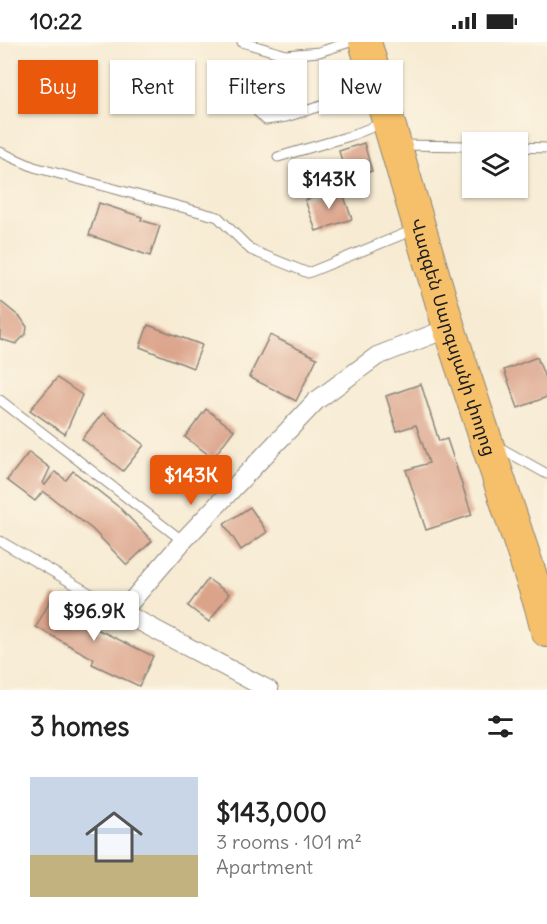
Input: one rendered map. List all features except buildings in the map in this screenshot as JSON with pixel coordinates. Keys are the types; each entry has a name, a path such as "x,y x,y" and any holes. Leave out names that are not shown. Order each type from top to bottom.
{"highway":[{"name":"Վազգեն Սարգսյանի փողոց","path":"365,42 370,60"},
{"name":"Վազգեն Սարգսյանի փողոց","path":"385,114 449,328 547,631"}],"street":[{"path":"269,690 122,612 183,541 316,400 377,356 449,328"}],"lane":[{"path":"242,42 286,55 319,52 350,42"},
{"path":"260,114 266,120 296,114"},
{"path":"278,157 350,136 391,133 462,144"},
{"path":"528,147 547,148"},
{"path":"0,152 34,167 218,217 251,250 308,273 418,228"},
{"path":"0,400 183,541"},
{"path":"485,438 547,474"},
{"path":"0,541 122,612"}]}
